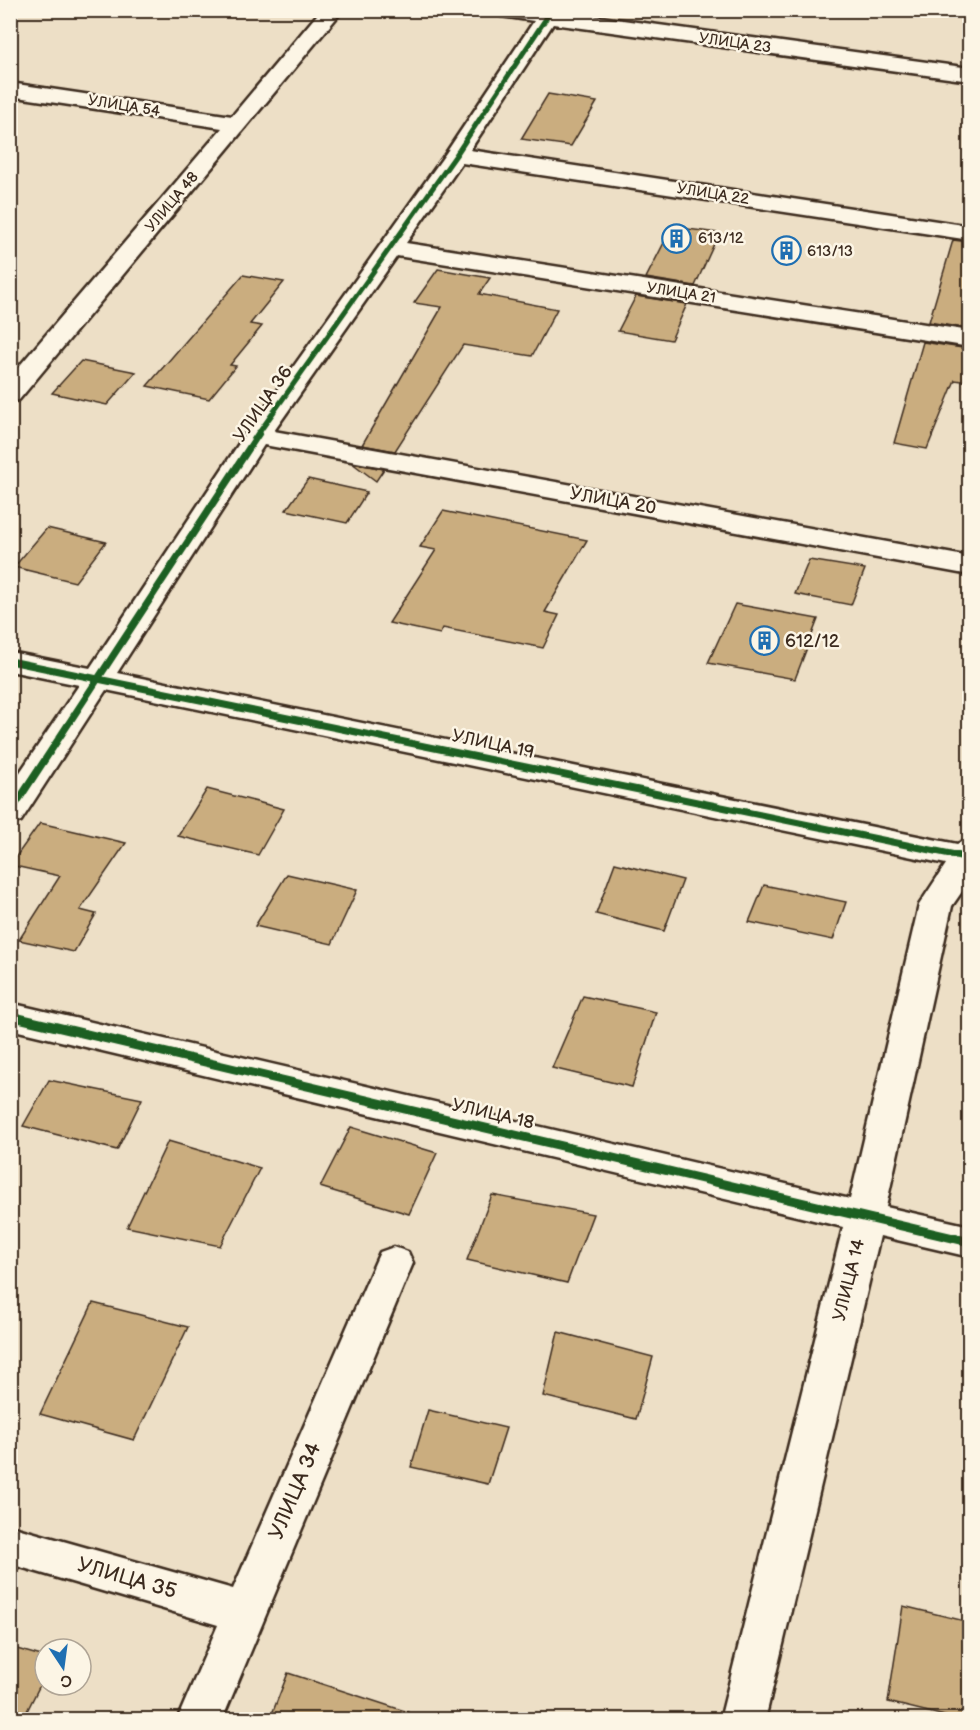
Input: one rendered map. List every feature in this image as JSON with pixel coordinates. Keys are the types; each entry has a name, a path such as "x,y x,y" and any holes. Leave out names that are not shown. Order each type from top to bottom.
{"street":[{"name":"УЛИЦА 48","path":"10,394 333,10"},
{"name":"УЛИЦА 23","path":"501,10 969,75"},
{"name":"УЛИЦА 36","path":"10,813 100,679 257,436 392,248 547,17"},
{"name":"УЛИЦА 54","path":"10,89 238,124"},
{"name":"УЛИЦА 22","path":"456,155 969,233"},
{"name":"УЛИЦА 21","path":"392,248 969,339"},
{"name":"УЛИЦА 20","path":"257,436 969,566"},
{"name":"УЛИЦА 19","path":"10,661 969,854"},
{"name":"УЛИЦА 14","path":"742,1719 864,1216 936,905 969,854"},
{"name":"УЛИЦА 18","path":"10,1016 969,1242"},
{"name":"УЛИЦА 34","path":"199,1719 394,1263"},
{"name":"УЛИЦА 35","path":"10,1545 243,1612"}],"building":[{"path":"548,94 597,102 571,146 521,139"},
{"path":"672,227 719,233 695,286 646,278"},
{"path":"953,240 969,242 969,329 929,322"},
{"path":"438,269 490,278 479,294 557,309 532,356 463,345 395,451 362,445 442,307 414,303"},
{"path":"243,275 284,282 250,324 262,326 230,365 236,366 209,399 147,386"},
{"path":"636,296 687,304 671,340 618,331"},
{"path":"923,342 969,349 969,382 955,380 927,449 894,443"},
{"path":"81,361 136,372 107,405 52,393"},
{"path":"352,463 384,469 376,481"},
{"path":"308,479 367,492 347,523 286,510"},
{"path":"443,511 587,540 545,612 559,615 543,648 443,628 440,634 389,623 436,550 420,547"},
{"path":"47,528 106,542 75,582 14,567"},
{"path":"809,560 865,569 851,605 795,594"},
{"name":"612/12","path":"735,604 818,619 795,679 708,663"},
{"path":"207,789 284,809 258,855 178,836"},
{"path":"40,823 126,843 80,910 96,914 74,952 19,940 60,876 10,865"},
{"path":"615,863 683,880 664,931 596,914"},
{"path":"287,874 357,890 332,944 255,926"},
{"path":"764,885 846,902 833,940 749,922"},
{"path":"583,996 656,1012 632,1087 552,1068"},
{"path":"49,1080 142,1099 117,1150 23,1126"},
{"path":"351,1127 437,1153 409,1214 320,1187"},
{"path":"168,1141 260,1168 220,1246 127,1227"},
{"path":"492,1195 593,1214 567,1283 467,1260"},
{"path":"93,1303 188,1327 134,1440 40,1414"},
{"path":"558,1332 653,1357 636,1419 543,1396"},
{"path":"428,1410 506,1428 488,1484 411,1467"},
{"path":"903,1606 969,1622 969,1719 957,1719 888,1702"},
{"path":"10,1647 33,1654 34,1697 23,1719 10,1719"},
{"path":"288,1673 408,1712 407,1719 270,1719"}],"cycle path":[{"path":"10,813 257,436 456,155 547,17"},
{"path":"10,661 970,858"},
{"path":"10,1016 970,1242"}],"place":[{"name":"613/12","path":"677,238"},
{"name":"613/13","path":"786,251"},
{"name":"612/12","path":"764,641"}]}
